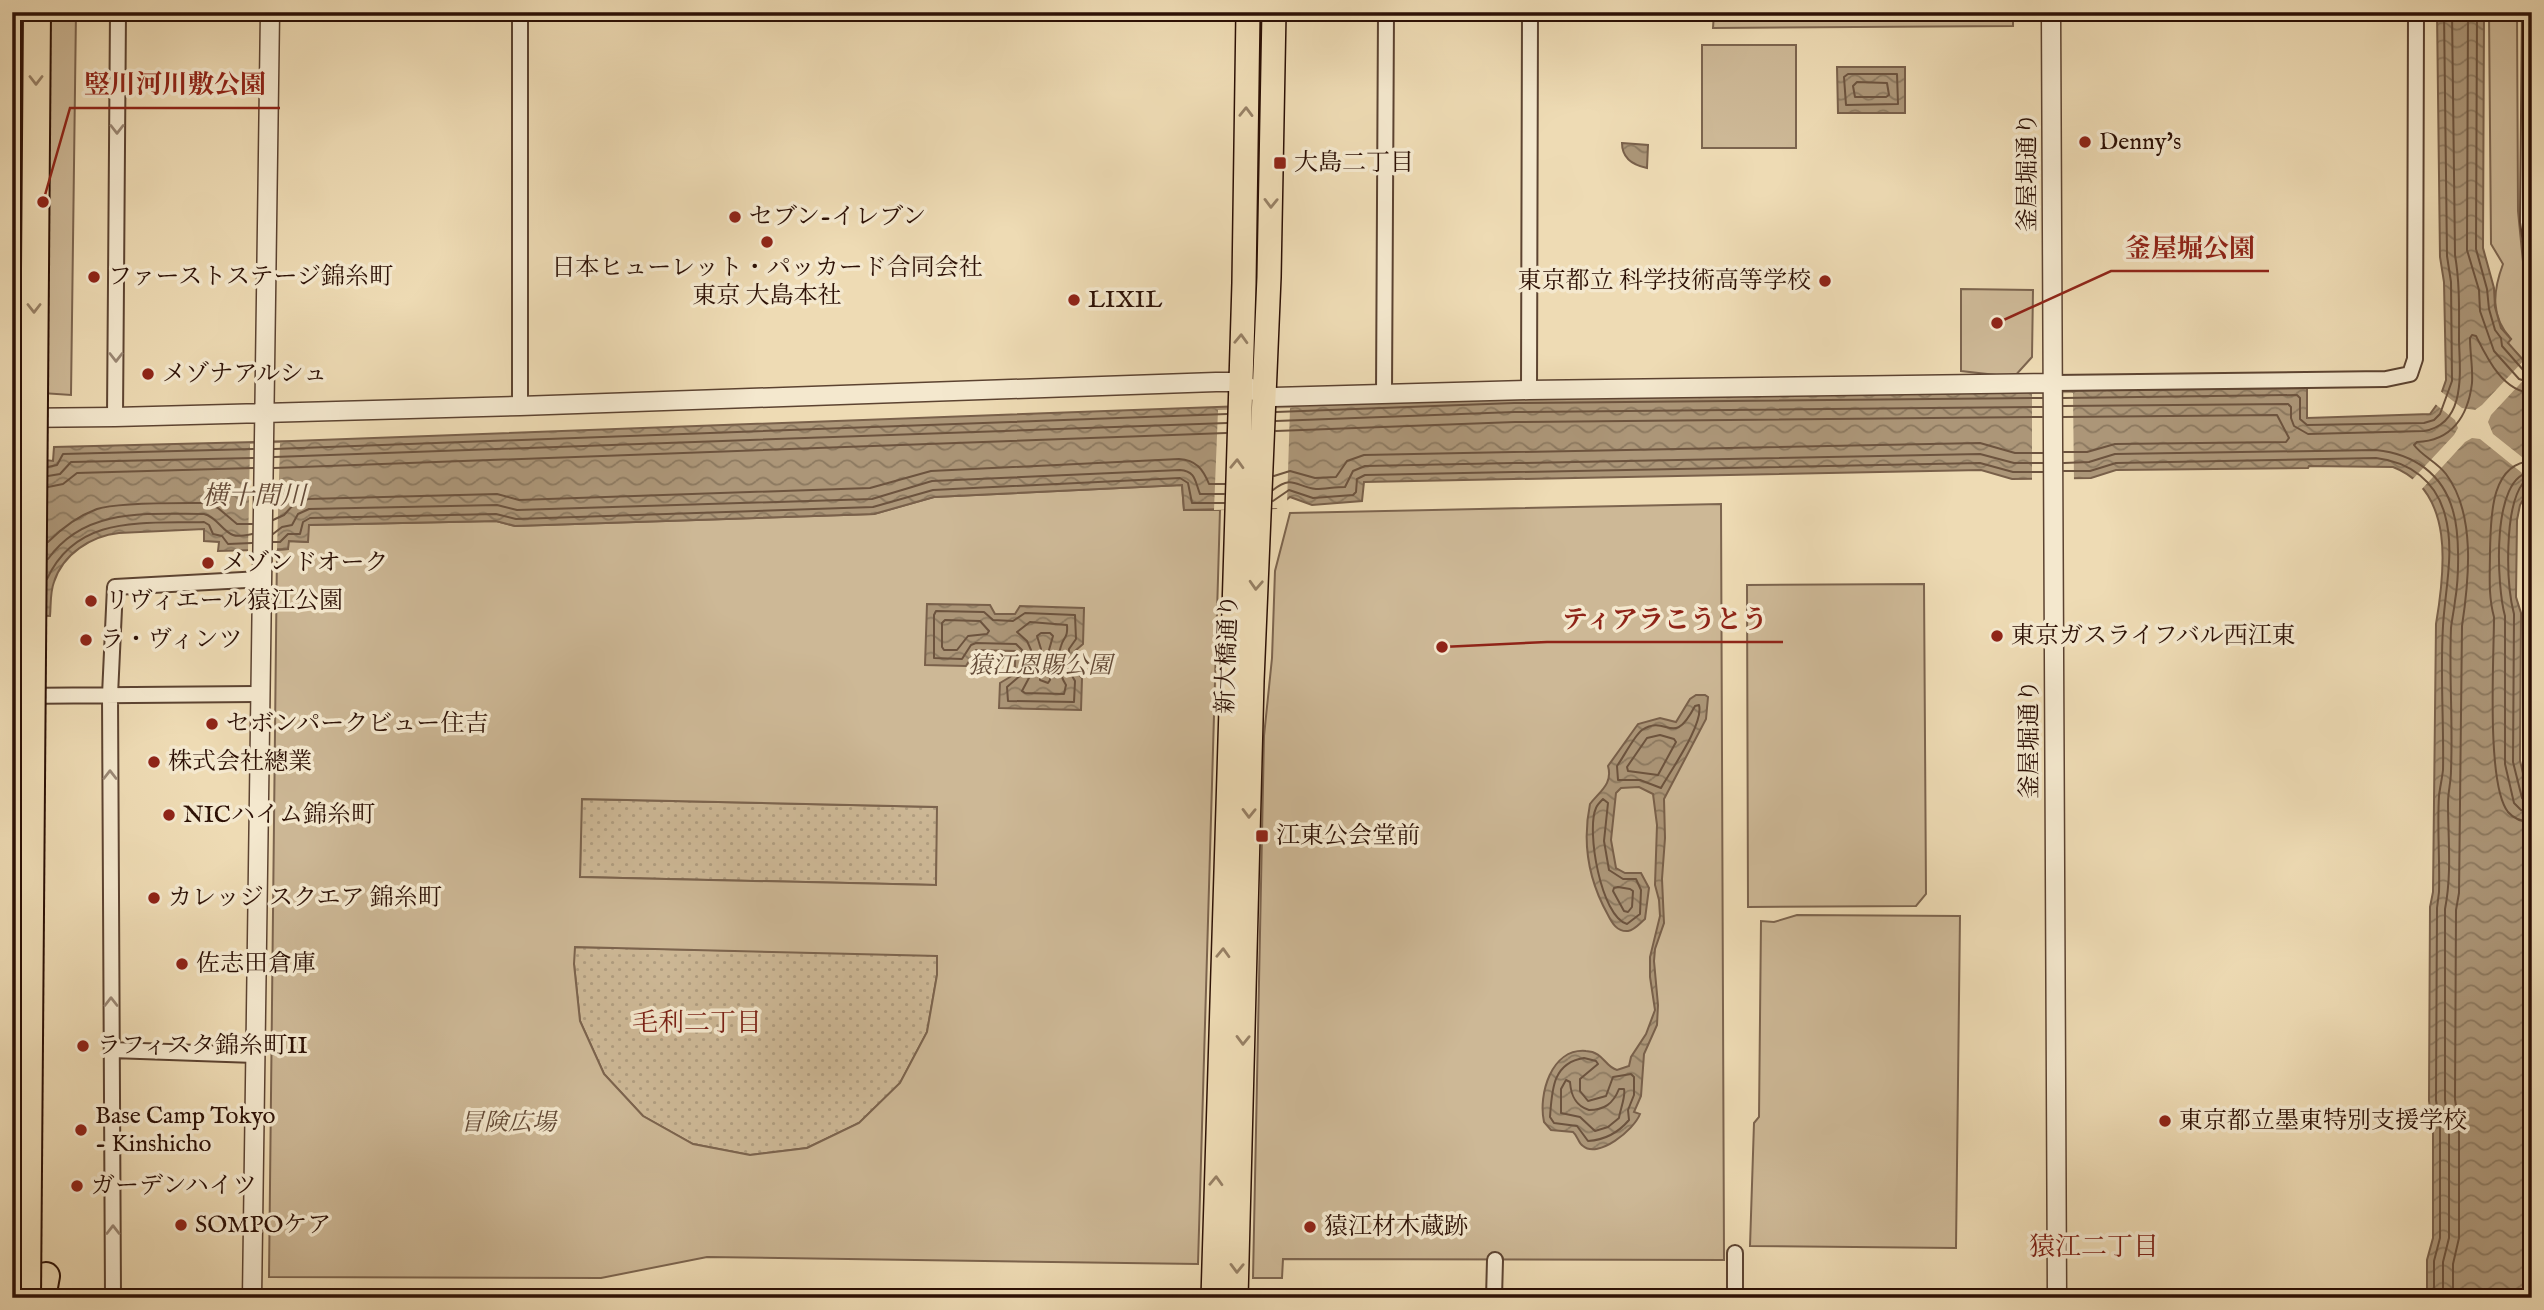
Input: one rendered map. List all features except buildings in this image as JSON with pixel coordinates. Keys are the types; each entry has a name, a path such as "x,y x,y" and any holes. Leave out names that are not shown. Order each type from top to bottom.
{"highway":[{"path":"12,122 14,12"},
{"path":"27,1298 37,12"},
{"path":"32,578 47,647 44,1291"}],"main road":[{"name":"新大橋通り","path":"1213,1298 1248,12"},
{"name":"新大橋通り","path":"1236,1298 1252,681 1269,277 1274,12"}],"street":[{"path":"115,417 118,12"},
{"path":"252,1298 270,12"},
{"path":"520,12 520,406"},
{"path":"1384,395 1386,12"},
{"path":"1528,390 1530,12"},
{"name":"釜屋堀通り","path":"2051,12 2057,1298"},
{"path":"12,418 520,406 1240,382 1263,401 1274,397 1528,390 2054,388 2386,379 2410,374 2415,359 2416,12"},
{"path":"2530,12 2528,222 2531,245"},
{"path":"113,1298 110,695 115,587 263,579"},
{"path":"12,696 261,694"},
{"path":"112,1050 256,1055"},
{"path":"1735,1253 1735,1298"},
{"path":"1494,1298 1495,1260"}],"green space":[{"path":"12,12 76,12 71,395 12,391"},
{"path":"1714,12 2013,12 2013,26 1713,28"},
{"path":"2489,12 2517,12 2518,211 2525,282 2532,290 2532,370 2507,343 2511,339 2499,321 2495,303 2503,264 2491,244"},
{"path":"1702,45 1796,45 1796,148 1702,148"},
{"path":"1961,289 2033,290 2032,357 2014,377 1961,371"},
{"name":"猿江恩賜公園","path":"1182,485 1184,510 1220,510 1198,1264 707,1257 601,1278 269,1277 277,550 288,549 288,541 307,542 308,525 496,521 515,526 874,514 934,497","holes":["582,799 937,807 936,885 580,877","575,947 937,956 937,975 927,1032 900,1083 859,1123 807,1148 750,1155 693,1144 643,1116 604,1074 580,1021 574,964"]},
{"path":"1721,504 1724,1260 1283,1259 1282,1278 1253,1278 1264,736 1272,658 1275,571 1290,513"},
{"path":"1924,584 1926,894 1916,906 1748,907 1747,585"},
{"path":"581,799 938,807 936,885 580,877"},
{"path":"1797,915 1960,916 1956,1248 1750,1246 1754,1123 1759,1117 1761,921 1774,922"},
{"path":"574,947 937,955 937,975 927,1032 900,1083 859,1123 807,1148 750,1155 693,1144 643,1116 604,1074 580,1021"}],"water":[{"name":"横十間川","path":"2437,12 2484,12 2483,248 2501,328 2511,339 2508,343 2532,370 2532,484 2520,505 2517,520 2516,597 2521,613 2520,761 2530,801 2532,864 2529,1142 2533,1200 2529,1298 2427,1298 2427,1260 2433,1238 2433,1129 2429,1101 2436,624 2443,557 2436,513 2427,494 2413,478 2393,467 2116,470 2091,478 2012,479 1981,470 1364,482 1362,501 1312,505 1290,497 1276,508 1184,510 1182,485 934,497 874,514 515,526 496,521 309,525 308,542 289,541 288,549 218,551 219,542 204,541 204,529 119,533 89,542 64,563 53,586 50,616 12,614 12,456 53,461 54,447 292,441 1514,396 2307,388 2307,418 2430,414 2438,403 2446,380 2444,282 2440,257"},
{"path":"1837,67 1905,67 1905,113 1838,113"},
{"path":"1622,143 1648,145 1647,168 1629,160"},
{"path":"927,604 990,605 995,614 1015,614 1020,606 1084,608 1083,644 1075,651 1075,670 1082,678 1081,710 999,708 1000,683 1015,674 1015,651 976,650 966,666 925,665"},
{"path":"1696,695 1708,697 1706,719 1664,799 1664,923 1654,961 1657,1025 1644,1054 1641,1096 1634,1112 1640,1114 1631,1128 1615,1141 1597,1149 1590,1149 1581,1145 1573,1132 1551,1130 1544,1122 1545,1087 1556,1065 1574,1052 1597,1054 1617,1070 1629,1066 1655,1010 1650,957 1660,916 1655,885 1657,825 1653,794 1639,787 1621,788 1616,793 1611,840 1616,868 1625,873 1641,873 1649,888 1645,919 1628,931 1618,928 1611,921 1596,889 1587,847 1590,804 1607,783 1608,766 1638,724 1660,718 1676,722 1690,699"}],"pier":[{"path":"2526,358 2532,364 2532,371 2491,415 2488,422 2493,434 2532,465 2532,481 2480,439 2472,438 2465,442 2421,490 2411,481 2458,428 2455,420 2434,403 2439,390 2462,408 2475,410"},
{"path":"2073,393 2074,482 2032,482 2032,394"},
{"path":"1290,408 1287,504 1281,508 1214,510 1218,410"},
{"path":"280,443 277,550 248,552 250,444"}],"place":[{"name":"Denny's","path":"2085,142"},
{"name":"大島二丁目","path":"1280,163"},
{"name":"竪川河川敷公園","path":"43,202"},
{"name":"セブン-イレブン","path":"735,217"},
{"name":"日本ヒューレット・パッカード合同会社 東京 大島本社","path":"767,242"},
{"name":"ファーストステージ錦糸町","path":"94,277"},
{"name":"東京都立 科学技術高等学校","path":"1825,281"},
{"name":"LIXIL","path":"1074,300"},
{"name":"釜屋堀公園","path":"1997,323"},
{"name":"メゾナアルシュ","path":"148,374"},
{"name":"メゾンドオーク","path":"208,563"},
{"name":"リヴィエール猿江公園","path":"91,601"},
{"name":"東京ガスライフバル西江東","path":"1997,636"},
{"name":"ラ・ヴィンツ","path":"86,640"},
{"name":"ティアラこうとう","path":"1442,647"},
{"name":"セボンパークビュー住吉","path":"212,724"},
{"name":"株式会社總業","path":"154,762"},
{"name":"NICハイム錦糸町","path":"169,815"},
{"name":"江東公会堂前","path":"1262,836"},
{"name":"カレッジ スクエア 錦糸町","path":"154,898"},
{"name":"佐志田倉庫","path":"182,964"},
{"name":"ラフィスタ錦糸町II","path":"83,1046"},
{"name":"東京都立墨東特別支援学校","path":"2165,1121"},
{"name":"Base Camp Tokyo - Kinshicho","path":"81,1130"},
{"name":"ガーデンハイツ","path":"77,1186"},
{"name":"SOMPOケア","path":"181,1225"},
{"name":"猿江材木蔵跡","path":"1310,1227"}],"district":[{"name":"毛利二丁目","path":"697,1023"},
{"name":"猿江二丁目","path":"2094,1247"}],"park label":[{"name":"冒険広場","path":"508,1123"}]}
